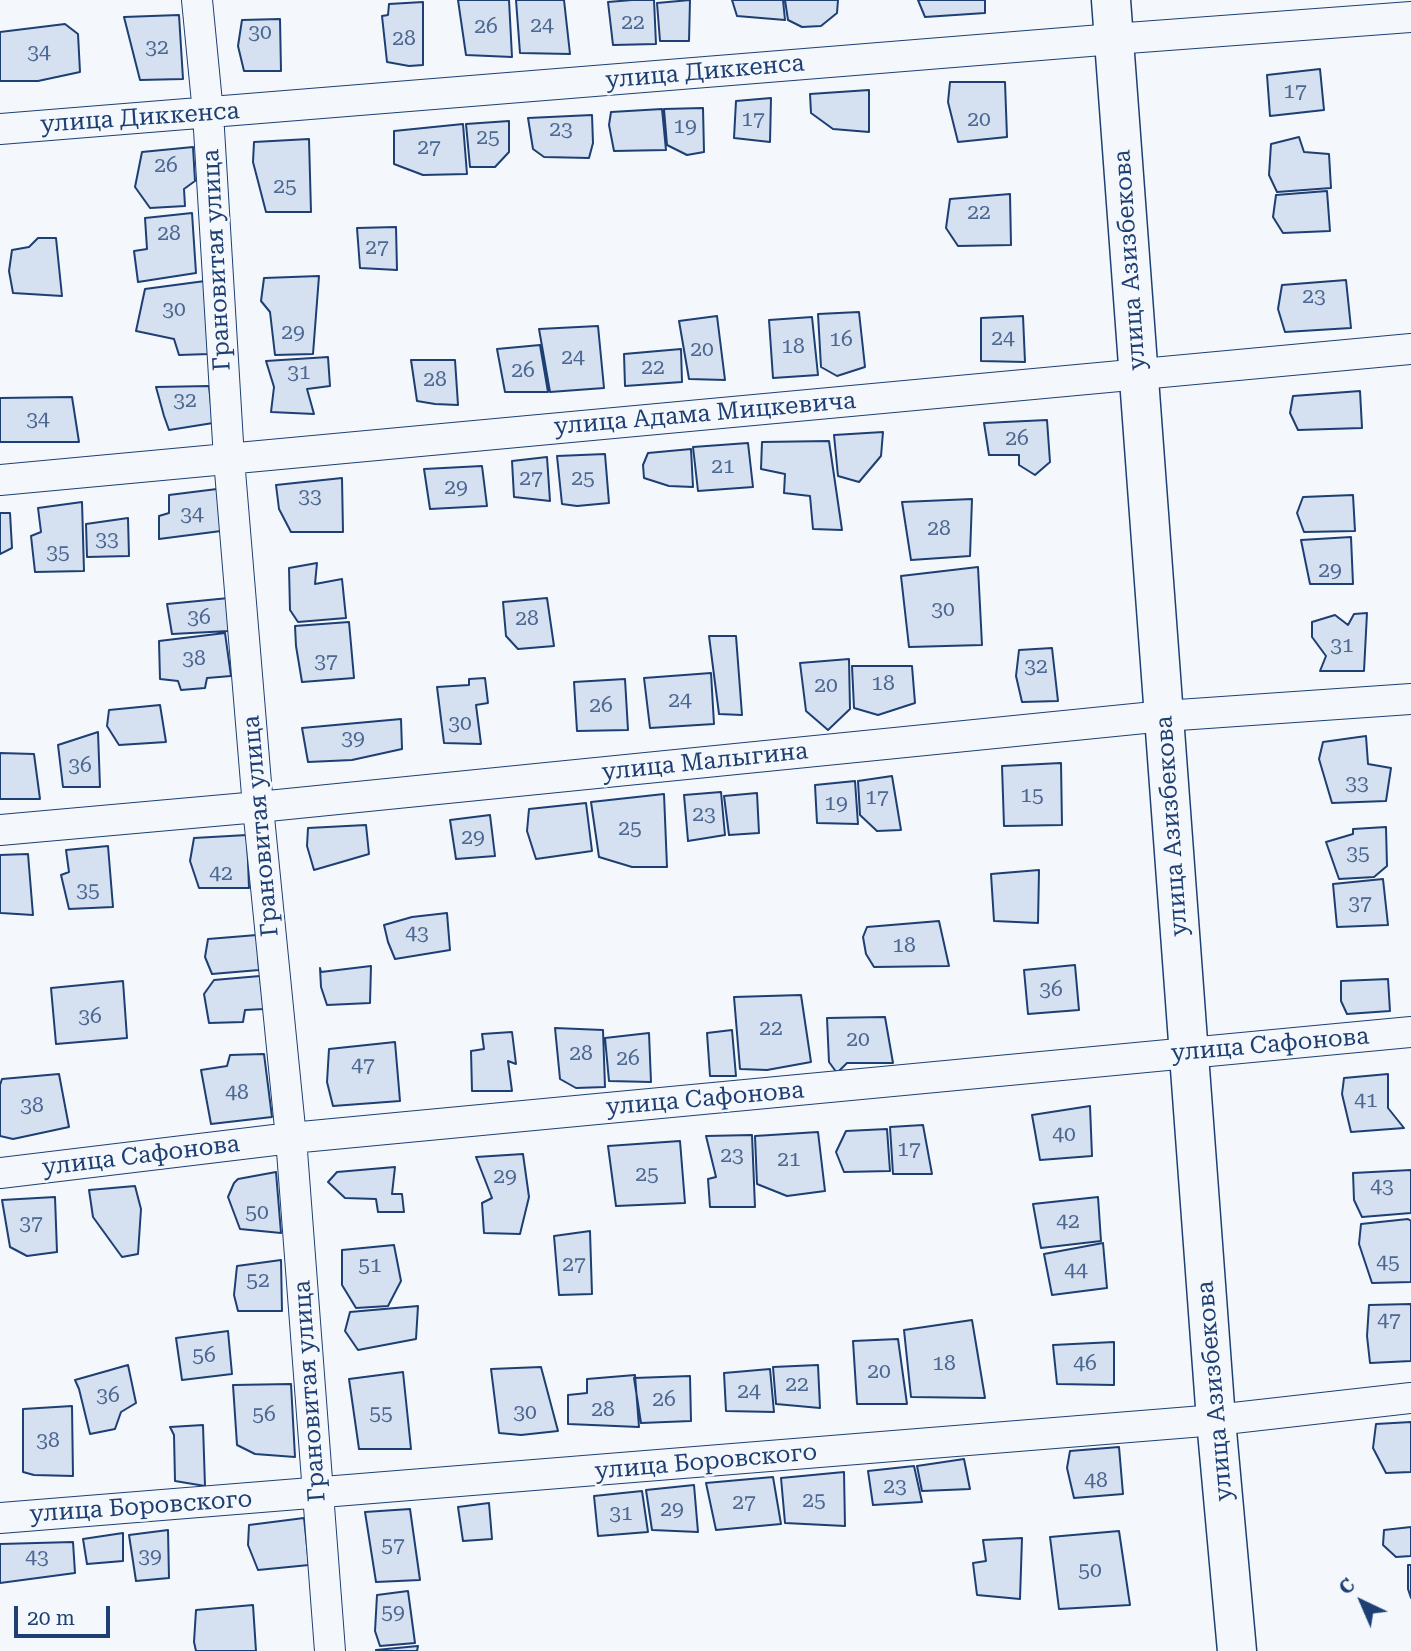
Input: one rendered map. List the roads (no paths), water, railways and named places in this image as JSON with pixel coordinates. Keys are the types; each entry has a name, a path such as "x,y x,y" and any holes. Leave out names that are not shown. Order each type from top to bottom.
{"main road":[{"name":"улица Азизбекова","path":"1111,0 1216,1420 1237,1651"}],"street":[{"name":"Грановитая улица","path":"197,0 208,113 229,459 258,807 291,1138 330,1651"},
{"name":"улица Диккенса","path":"0,129 1411,17"},
{"name":"улица Адама Мицкевича","path":"0,480 1411,349"},
{"name":"улица Малыгина","path":"0,830 258,807 1164,716 1411,699"},
{"name":"улица Сафонова","path":"0,1173 291,1138 1411,1032"},
{"name":"улица Боровского","path":"0,1518 1216,1420 1411,1398"}]}
